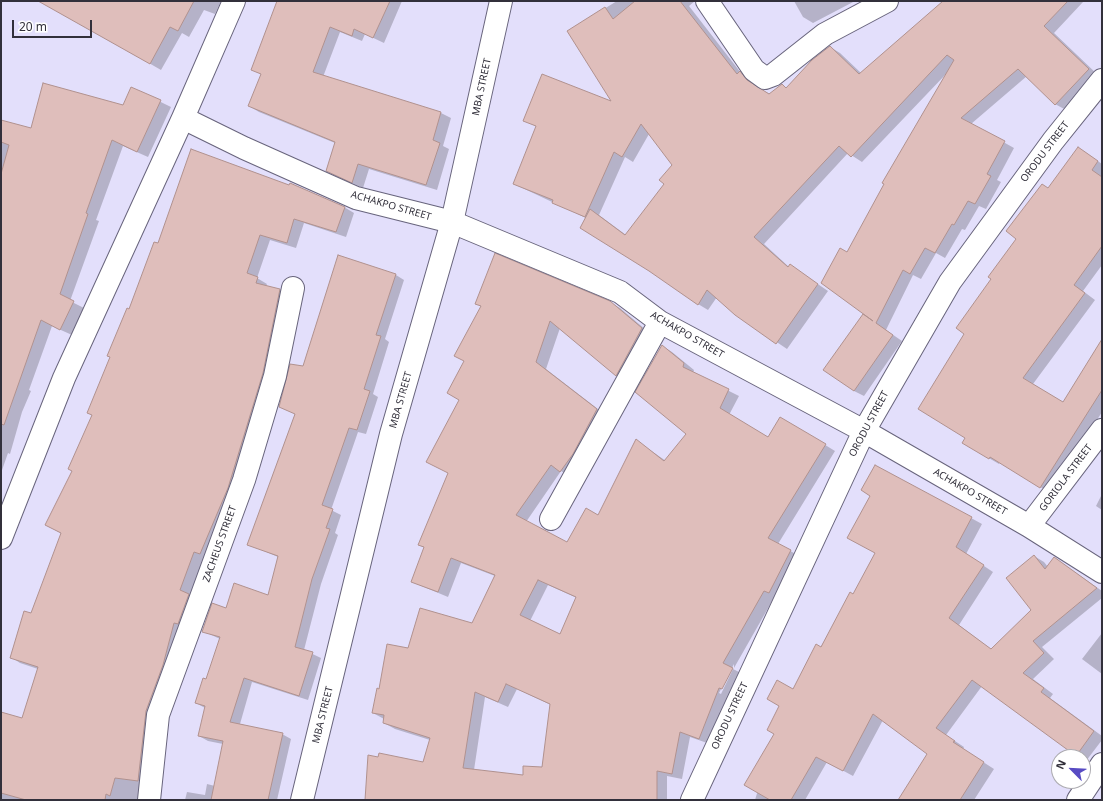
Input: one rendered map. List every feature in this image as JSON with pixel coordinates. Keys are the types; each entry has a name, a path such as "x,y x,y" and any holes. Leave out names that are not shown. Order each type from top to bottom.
{"street":[{"path":"1,538 64,378 183,118 234,1"},
{"name":"MBA STREET","path":"302,800 391,434 452,222 501,1"},
{"path":"708,1 754,70 765,78 773,76 825,34 887,1"},
{"name":"ORODU STREET","path":"692,800 864,430 950,282 1053,141 1102,80"},
{"name":"ACHAKPO STREET","path":"183,118 244,148 356,198 452,222 620,292 660,322 864,430 1029,526 1102,572"},
{"name":"ZACHEUS STREET","path":"149,800 158,715 244,480 275,376 293,288"},
{"path":"551,519 660,322"},
{"name":"GORIOLA STREET","path":"1029,526 1102,430"},
{"path":"1078,800 1102,764"}],"building":[{"path":"38,1 194,1 178,31 170,27 150,64"},
{"path":"277,1 390,1 373,38 354,29 352,36 330,27 313,72 441,112 433,140 440,143 426,185 358,164 352,183 326,171 335,142 248,106 261,74 251,70"},
{"path":"635,1 680,1 737,74 740,71 747,80 769,94 782,84 786,88 812,60 830,46 859,74 943,1 1068,1 1044,26 1089,69 1055,105 1018,69 961,118 1005,141 987,174 991,176 975,204 968,201 935,253 925,248 910,274 903,270 876,323 893,335 854,391 823,370 863,314 873,321 821,283 840,248 847,252 884,184 882,183 954,60 947,55 851,157 839,146 754,237 788,267 790,264 818,284 776,344 735,315 707,290 698,305 649,271 580,228 590,209 625,235 664,184 659,180 672,165 641,124 622,157 614,152 585,217 552,203 553,200 513,184 536,126 523,121 542,74 611,101 567,31 605,7 613,19"},
{"path":"43,83 123,105 131,87 161,100 137,152 112,140 86,213 88,214 60,294 74,301 60,330 41,320 4,425 1,424 1,174 9,145 1,142 1,120 31,128"},
{"path":"1078,147 1098,161 1092,170 1102,177 1102,246 1074,285 1085,293 1023,378 1063,402 1102,339 1102,390 1040,488 990,457 989,459 962,443 965,438 918,409 964,334 956,328 991,279 988,277 1016,239 1006,231 1042,184 1048,188"},
{"path":"191,149 289,185 290,183 345,207 336,232 294,219 287,243 260,235 247,273 258,277 256,283 280,289 263,373 228,488 200,554 194,552 180,590 189,594 178,624 174,623 163,665 146,711 138,781 115,778 110,796 106,794 105,800 26,800 1,793 1,712 22,718 38,667 10,658 24,611 31,613 61,533 45,525 72,471 68,469 92,415 87,413 110,357 107,356 127,308 129,309 154,242 158,243"},
{"path":"495,253 610,301 642,328 616,376 550,321 536,362 597,409 573,454 560,472 551,465 516,515 567,542 586,508 598,515 636,439 664,461 686,434 635,392 662,345 684,363 683,367 729,389 720,408 768,437 780,417 826,444 768,538 791,550 769,593 764,591 723,663 733,668 722,689 719,688 699,739 680,732 672,774 657,771 657,800 365,800 368,755 378,757 379,753 423,762 430,738 383,723 384,715 372,713 377,688 379,689 387,644 408,648 420,608 472,623 495,575 451,558 438,592 411,582 424,547 418,545 448,473 426,462 459,400 447,393 464,361 454,356 481,306 475,304","holes":["538,580 576,597 560,634 520,615","506,684 550,704 542,767 523,766 523,775 463,768 475,692 498,702"]},
{"path":"338,255 396,274 376,335 381,336 364,389 370,391 357,430 349,428 322,505 333,509 326,528 330,529 312,579 295,647 313,652 299,696 244,678 230,722 283,733 268,800 211,800 223,741 198,736 205,706 195,703 203,678 206,679 220,637 202,632 212,603 226,608 234,583 268,595 278,556 247,545 295,414 279,407 290,364 303,366"},
{"path":"875,465 972,517 956,547 984,565 949,618 991,649 1031,610 1006,578 1034,555 1045,569 1054,557 1097,588 1033,641 1044,653 1023,673 1044,688 1041,692 1094,731 1081,749 1066,749 972,680 936,728 955,741 953,742 984,762 960,800 898,800 927,754 873,714 843,771 816,757 791,800 770,800 744,785 774,734 767,730 779,706 767,699 777,680 793,689 816,644 821,647 850,592 853,594 875,553 847,538 870,496 861,490"}]}
